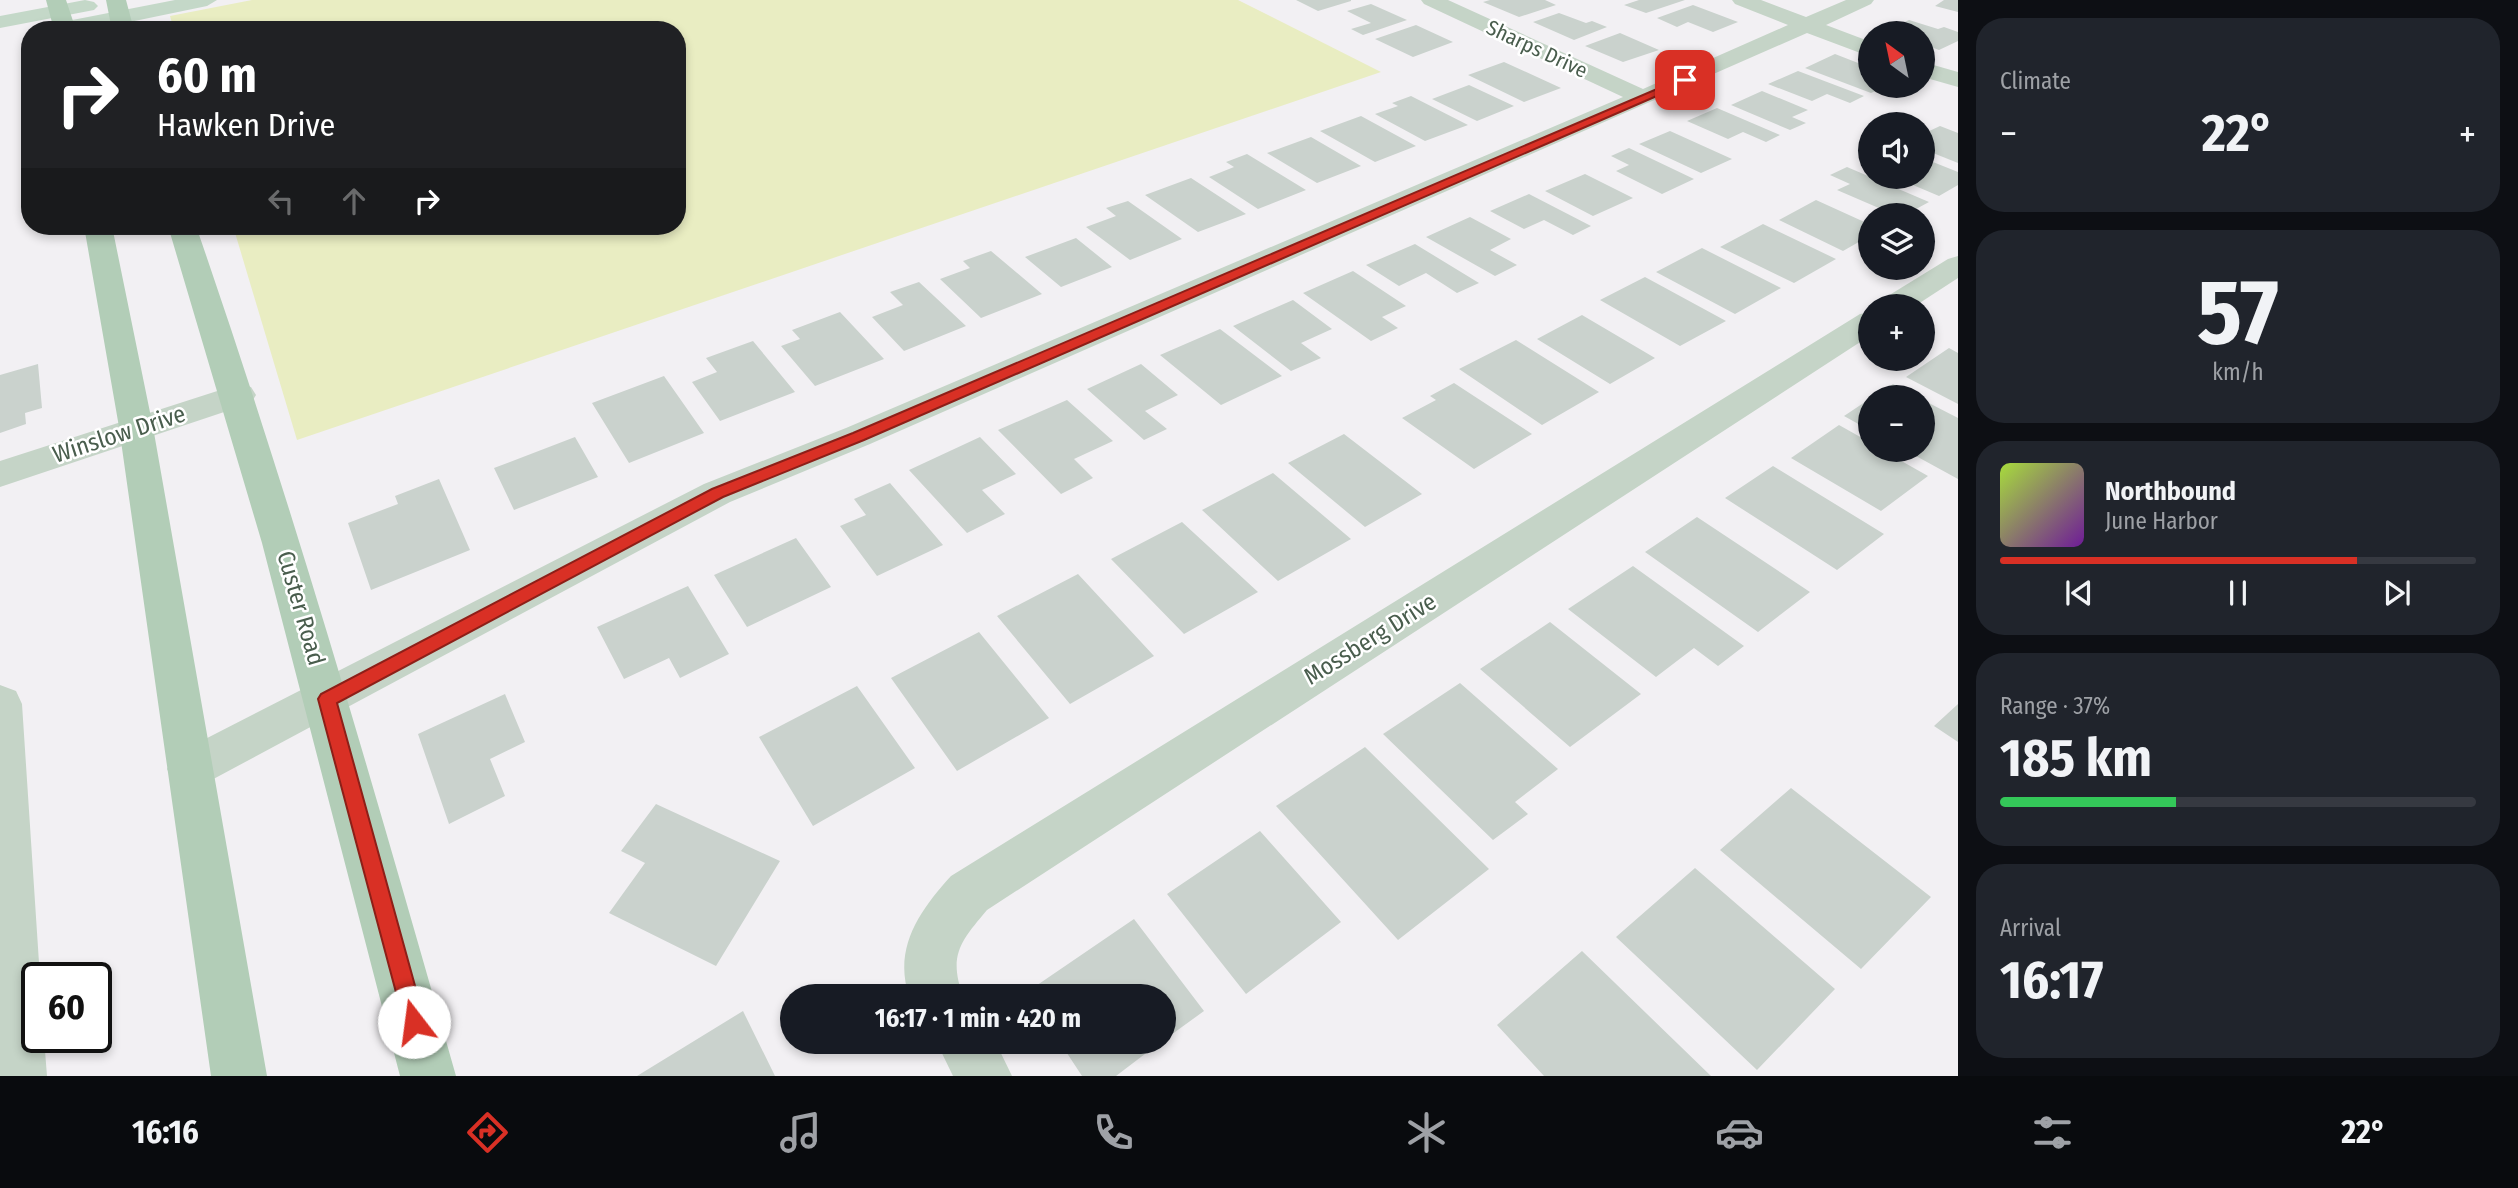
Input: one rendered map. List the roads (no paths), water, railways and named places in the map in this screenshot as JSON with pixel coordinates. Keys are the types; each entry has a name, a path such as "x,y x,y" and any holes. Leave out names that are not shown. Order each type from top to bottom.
{"main road":[{"path":"30,21 60,20 207,0"},
{"path":"0,22 21,21"},
{"path":"0,41 21,37"},
{"path":"100,235 136,427 239,1076"},
{"name":"Custer Road","path":"185,235 239,396 327,699 428,1076"}],"street":[{"name":"Sharps Drive","path":"1431,0 1644,98"},
{"path":"1742,0 1858,45"},
{"path":"190,769 717,493 871,431 1644,98 1864,0"},
{"path":"1936,73 1958,80"},
{"path":"1913,294 1958,265"},
{"name":"Mossberg Drive","path":"932,984 928,971 929,946 969,893 1858,329"},
{"name":"Winslow Drive","path":"0,474 136,427 239,396"},
{"path":"0,704 19,1076"},
{"path":"971,1054 984,1076"}]}
